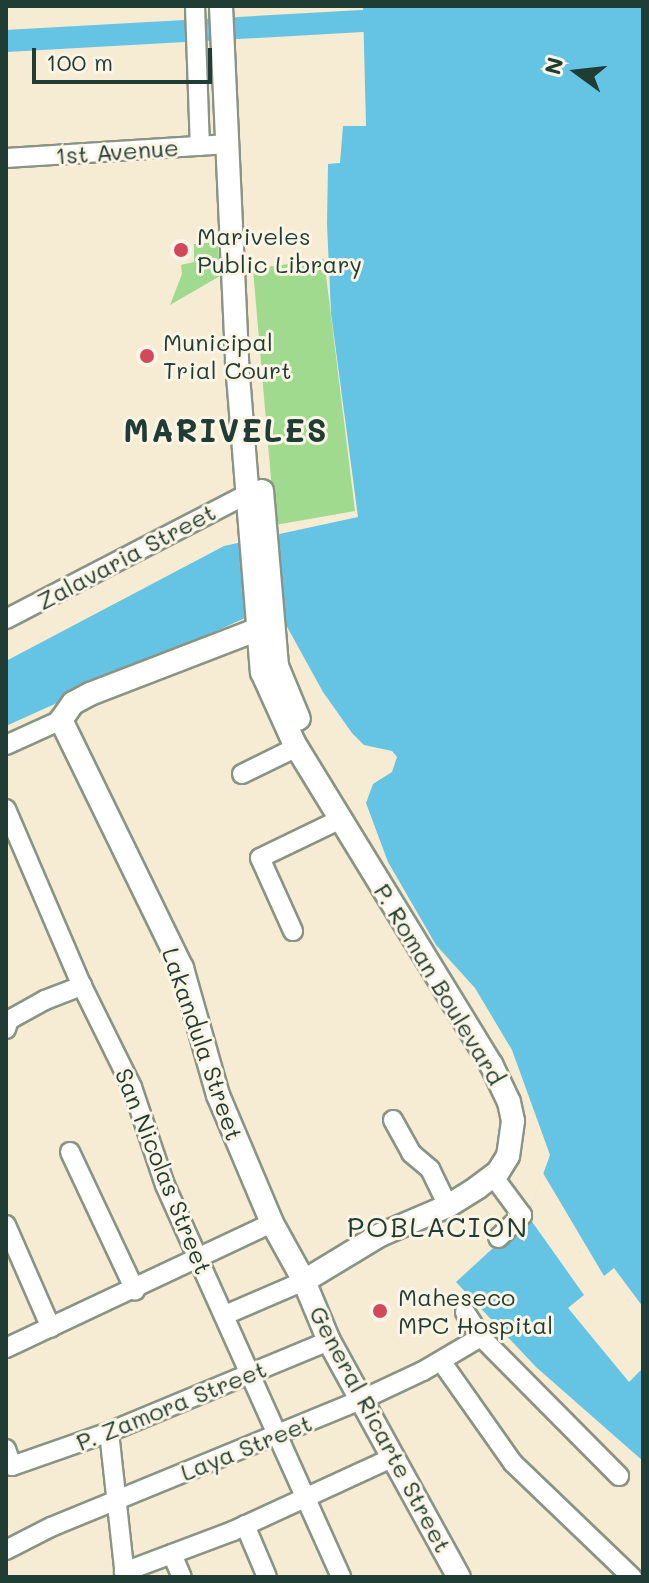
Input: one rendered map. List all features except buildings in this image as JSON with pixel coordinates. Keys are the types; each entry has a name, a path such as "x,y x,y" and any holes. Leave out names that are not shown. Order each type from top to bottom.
{"main road":[{"name":"P. Roman Boulevard","path":"222,20 237,298 237,363 247,494 257,526"},
{"name":"P. Roman Boulevard","path":"237,298 252,364 262,672 271,699 297,747 491,1064 509,1102 512,1141 508,1156 493,1176 448,1206 380,1235 304,1281"},
{"name":"P. Roman Boulevard","path":"261,622 285,693 338,793 341,819"},
{"path":"61,720 73,703 90,694 261,622"},
{"name":"Lakandula Street","path":"61,720 182,968 218,1095 272,1223 304,1281"},
{"name":"General Ricarte Street","path":"304,1281 329,1341 459,1577"}],"street":[{"path":"195,12 200,146"},
{"name":"1st Avenue","path":"6,158 228,144"},
{"name":"Zalavaria Street","path":"6,619 247,494"},
{"path":"6,745 61,720"},
{"path":"242,774 297,747"},
{"name":"San Nicolas Street","path":"6,809 82,986 132,1087 165,1185 341,1577"},
{"path":"293,931 260,858 341,819"},
{"path":"7,1021 45,1000 82,986"},
{"path":"393,1120 411,1153 430,1169 448,1206"},
{"path":"70,1152 135,1290"},
{"path":"493,1176 522,1215 498,1238"},
{"path":"6,1348 199,1260 272,1223"},
{"path":"6,1225 51,1328"},
{"path":"225,1315 304,1281"},
{"path":"465,1312 481,1337 619,1476"},
{"name":"Laya Street","path":"6,1550 51,1527 361,1400 441,1361 481,1337"},
{"name":"P. Zamora Street","path":"9,1457 109,1432 329,1341"},
{"path":"441,1361 513,1463 632,1577"},
{"path":"109,1432 125,1574 305,1499 392,1458"},
{"path":"245,1525 267,1577"},
{"path":"172,1554 182,1577"}],"green space":[{"path":"218,242 220,276 170,305 182,274 181,265 194,262 194,244"},
{"path":"324,259 355,511 275,525 253,269"}],"water":[{"path":"363,6 643,6 643,1461 536,1367 456,1282 528,1216 550,1155 512,1050 475,988 436,945 388,862 366,803 373,784 392,772 397,757 392,751 364,745 352,733 323,692 280,614 245,618 6,726 6,661 224,546 358,517 331,313 327,224 328,164 340,163 343,126 366,126"}],"pier":[{"path":"543,1173 604,1276 614,1268 643,1307 643,1368 629,1382 568,1308 584,1295 528,1216"}],"waterway":[{"path":"6,41 366,21"}],"place":[{"name":"Mariveles Public Library","path":"181,250"},
{"name":"Municipal Trial Court","path":"147,356"},
{"name":"Maheseco MPC Hospital","path":"380,1311"}],"district":[{"name":"MARIVELES","path":"226,429"},
{"name":"POBLACION","path":"438,1226"}]}
